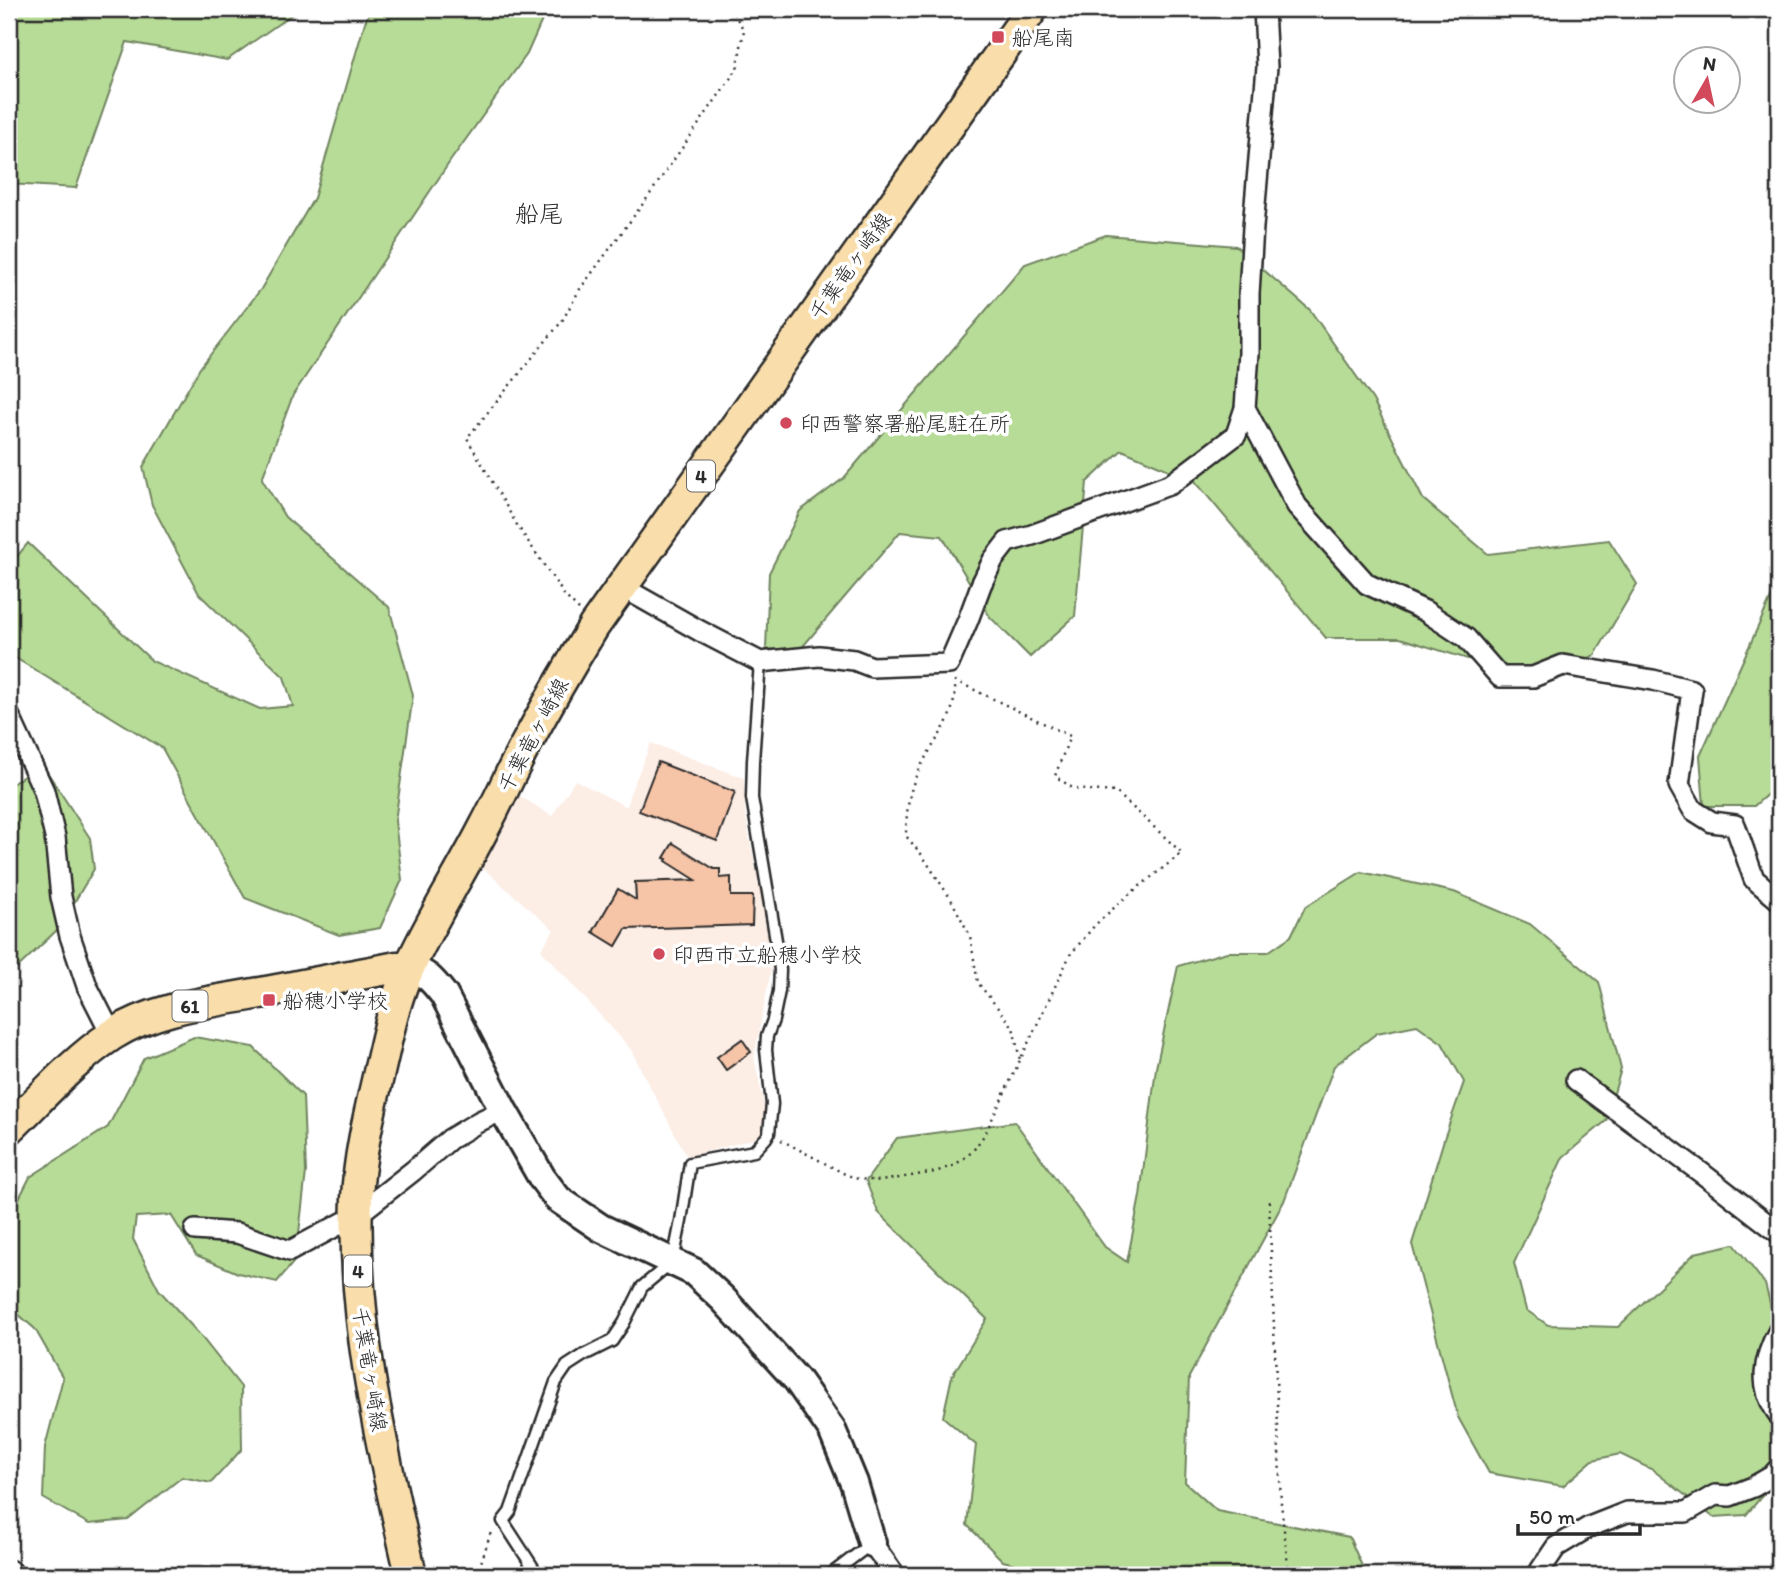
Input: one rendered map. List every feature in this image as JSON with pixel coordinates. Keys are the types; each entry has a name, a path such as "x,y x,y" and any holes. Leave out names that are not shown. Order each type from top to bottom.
{"main road":[{"name":"千葉竜ヶ崎線","path":"411,1575 368,1375 360,1318 357,1266 359,1172 389,1029 409,968 525,747 594,626 1032,9"},
{"name":"61","path":"9,1129 77,1063 112,1035 138,1021 166,1011 397,967 409,968"}],"street":[{"path":"622,587 761,662 819,656 854,660 872,667 952,673 981,585 993,560 1007,542 1171,484 1236,435 1245,408 1252,241 1267,67 1264,9"},
{"path":"1245,408 1297,506 1367,584 1425,611 1466,638 1500,677 1533,677 1563,665 1653,680 1692,690 1679,785 1693,810 1712,822 1735,825 1754,879 1779,900"},
{"path":"9,715 44,791 55,837 61,897 70,936 87,986 112,1035"},
{"path":"409,968 423,972 444,995 503,1110 542,1178 558,1199 601,1228 694,1272 723,1299 797,1380 832,1430 854,1483 872,1543 895,1575"},
{"path":"1576,1080 1779,1233"},
{"path":"195,1230 237,1233 290,1251 357,1215 450,1139 503,1110"},
{"path":"1779,1330 1769,1349 1765,1375 1768,1395 1779,1415"},
{"path":"1537,1575 1556,1547 1589,1527 1627,1512 1686,1512 1715,1495 1730,1496 1753,1486 1772,1476 1779,1468"}],"lane":[{"path":"538,1575 503,1521 510,1512 556,1382 567,1366 584,1354 612,1341 642,1287 673,1261 690,1163 754,1151 769,1133 772,1104 766,1050 779,991 780,970 752,798 761,662"},
{"path":"830,1575 872,1543"}],"path":[{"path":"9,32 14,28 17,14 15,9"},
{"path":"594,626 565,596 517,525 467,438 562,321 580,289 737,69 744,30 731,9"},
{"path":"952,673 955,701 947,723 920,767 906,816 906,836 952,901 970,936 978,983 1013,1027 1020,1060"},
{"path":"769,1133 858,1179 881,1181 935,1172 955,1165 972,1152 985,1134 1070,955 1095,925 1182,853 1116,792 1074,789 1055,776 1070,736 952,673"},
{"path":"1269,1201 1281,1503 1289,1575"},
{"path":"477,1575 494,1520 503,1521"}],"shaded area":[{"name":"印西市立船穂小学校","path":"651,743 744,778 749,837 773,959 754,1057 765,1110 761,1134 759,1137 687,1157 630,1048 541,950 554,930 479,865 515,793 552,816 575,780 627,807"}],"green space":[{"path":"9,9 297,9 227,60 127,42 76,188 9,184"},
{"path":"371,9 547,9 527,54 451,160 293,395 262,479 285,517 389,607 413,695 395,821 402,880 380,928 339,935 245,898 162,748 9,654 9,566 28,543 152,661 260,709 293,706 284,677 199,594 152,505 143,467 200,368 261,289 314,198"},
{"path":"1106,235 1236,246 1310,310 1373,400 1423,499 1488,554 1609,540 1637,584 1595,655 1539,681 1400,638 1326,638 1195,481 1122,450 1087,482 1075,616 1030,657 990,617 942,536 900,532 799,651 766,649 769,573 800,511 844,478 1025,264"},
{"path":"1779,580 1779,784 1754,806 1704,806 1700,756"},
{"path":"42,764 90,838 94,869 59,928 9,976 9,786"},
{"path":"1361,872 1454,892 1530,924 1599,982 1621,1069 1606,1121 1563,1157 1514,1263 1526,1310 1548,1325 1618,1327 1695,1253 1734,1244 1765,1284 1779,1338 1779,1476 1746,1515 1713,1517 1653,1470 1620,1454 1593,1460 1563,1486 1489,1473 1458,1417 1412,1244 1464,1082 1442,1043 1417,1025 1377,1033 1334,1066 1284,1201 1189,1377 1185,1482 1217,1511 1349,1537 1366,1575 1058,1575 1003,1561 967,1525 976,1445 943,1417 952,1376 987,1319 878,1212 866,1181 897,1138 1015,1122 1105,1247 1127,1262 1140,1196 1156,1068 1178,966 1227,952 1268,952 1291,936 1305,907"},
{"path":"194,1037 253,1047 303,1096 306,1172 296,1259 277,1282 238,1273 196,1255 171,1215 136,1217 133,1239 159,1290 199,1334 241,1387 242,1449 211,1483 182,1477 128,1520 89,1524 43,1498 45,1447 63,1378 35,1329 9,1306 9,1218 30,1177 108,1127 144,1058"}],"building":[{"path":"658,762 735,792 717,841 639,811"},
{"path":"673,843 714,869 720,869 720,878 731,877 731,896 753,896 752,925 626,929 616,946 593,932 618,889 636,900 635,882 696,880 664,858"},
{"path":"742,1039 751,1052 726,1070 717,1057"}],"place":[{"name":"船尾南","path":"998,37"},
{"name":"印西警察署船尾駐在所","path":"786,423"},
{"name":"印西市立船穂小学校","path":"659,954"},
{"name":"船穂小学校","path":"269,1000"}],"district":[{"name":"船尾","path":"539,213"}]}
